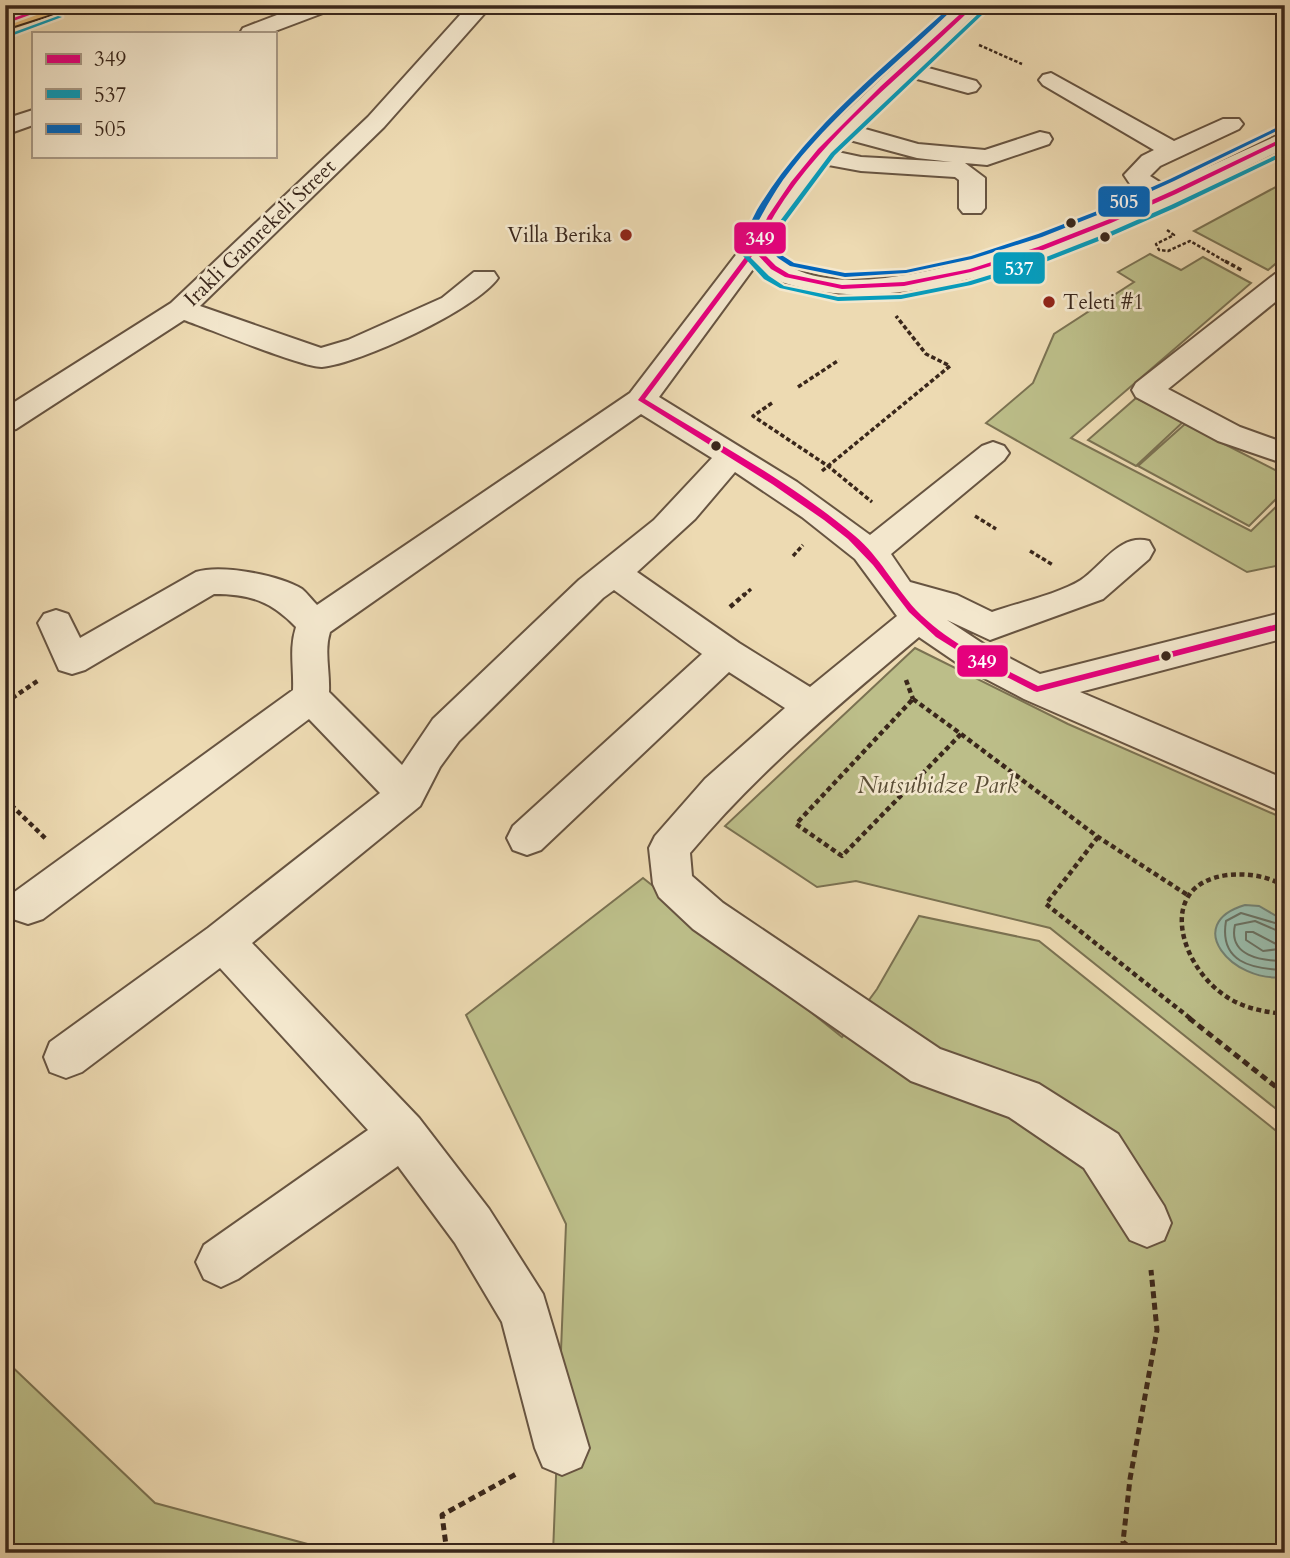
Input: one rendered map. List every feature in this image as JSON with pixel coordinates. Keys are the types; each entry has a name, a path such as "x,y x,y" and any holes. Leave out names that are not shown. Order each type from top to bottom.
{"main road":[{"path":"5,23 56,5"}],"street":[{"path":"254,32 323,5"},
{"name":"Irakli Gamrekeli Street","path":"5,422 181,309 376,122 481,5"},
{"path":"406,795 311,697 312,662 307,647 315,624 641,400 755,248 762,227 817,155 973,5"},
{"path":"905,69 968,86"},
{"path":"1051,80 1173,151"},
{"path":"5,128 32,117"},
{"path":"1164,196 1141,182 1137,175 1151,161 1231,124"},
{"path":"841,130 917,151 987,158 1040,139"},
{"path":"755,248 785,275 809,283 875,289 998,260 1095,228 1285,139"},
{"path":"817,155 861,164 962,170 972,178 972,208"},
{"path":"181,309 320,358 358,346 452,304 484,278"},
{"path":"1280,284 1147,390 1229,434 1285,454"},
{"path":"641,400 793,497 870,553 907,604 961,650 1037,689 1285,797"},
{"path":"870,553 993,453"},
{"path":"66,1057 223,941 406,795 426,756 446,730 592,589 614,573 705,490 730,457"},
{"path":"1137,550 1091,590 990,626 945,604 907,604 812,706 719,790 669,848 673,884 708,916 927,1066 1023,1100 1101,1151 1147,1223"},
{"path":"614,573 726,653 812,706"},
{"path":"56,623 72,660 208,581 236,581 289,598 315,624"},
{"path":"1037,689 1279,633"},
{"path":"527,838 726,653"},
{"path":"28,906 311,697"},
{"path":"223,941 402,1134 472,1226 526,1312 562,1448"},
{"path":"221,1262 402,1134"}],"path":[{"path":"974,43 1017,61"},
{"path":"1136,210 1174,235 1156,244 1159,250 1168,251 1190,241 1280,284"},
{"path":"793,497 950,366 926,354 875,289"},
{"path":"798,387 839,360"},
{"path":"772,403 752,416 828,466 880,509"},
{"path":"5,703 13,696"},
{"path":"962,733 842,856 796,824 914,699 962,733 1098,837 1189,895"},
{"path":"5,799 77,869"},
{"path":"1098,837 1046,904 1285,1094"},
{"path":"1285,886 1254,874 1228,873 1205,881 1189,895 1183,905 1180,928 1187,954 1203,978 1222,995 1254,1011 1285,1014"},
{"path":"1136,1553 1123,1542 1130,1479 1157,1330 1147,1223"},
{"path":"447,1553 442,1515 562,1448"}],"green space":[{"path":"1285,182 1285,256 1268,270 1194,231"},
{"path":"1150,254 1181,270 1203,257 1251,283 1071,438 1251,531 1285,498 1285,564 1247,572 986,423 1033,383 1054,334 1134,282 1118,272"},
{"path":"1136,398 1183,422 1136,466 1088,440"},
{"path":"1185,424 1285,475 1285,490 1249,526 1138,466"},
{"name":"Nutsubidze Park","path":"915,648 1068,724 1285,819 1285,1116 1050,928 856,881 817,887 725,826"},
{"path":"643,878 842,1037 877,989 919,916 1039,941 1285,1138 1285,1553 553,1553 566,1224 466,1015"},
{"path":"5,1360 155,1503 341,1553 5,1553"}],"water":[{"path":"1245,905 1259,906 1285,921 1283,977 1264,976 1247,971 1232,962 1221,950 1216,938 1217,925 1226,914"}],"transit line":[{"name":"349","path":"5,23 55,5"},
{"name":"505","path":"744,244 781,179 807,147 867,86 955,5"},
{"name":"349","path":"973,5 883,87 820,150 771,216 755,248 641,400 774,482 826,518 860,545 925,623 970,655 1037,689 1285,625"},
{"name":"537","path":"766,252 774,233 833,154 981,14"},
{"name":"537","path":"9,35 60,17"},
{"name":"505","path":"764,240 792,265 845,275 906,271 972,257 1040,236 1108,209 1280,128"},
{"name":"349","path":"755,248 774,268 787,276 842,287 904,284 971,270 1041,248 1174,192 1285,139"},
{"name":"537","path":"746,256 767,278 782,287 838,299 901,297 968,284 1038,262 1173,207 1285,153"}],"place":[{"name":"Villa Berika","path":"626,235"},
{"name":"Teleti #1","path":"1049,302"}]}
